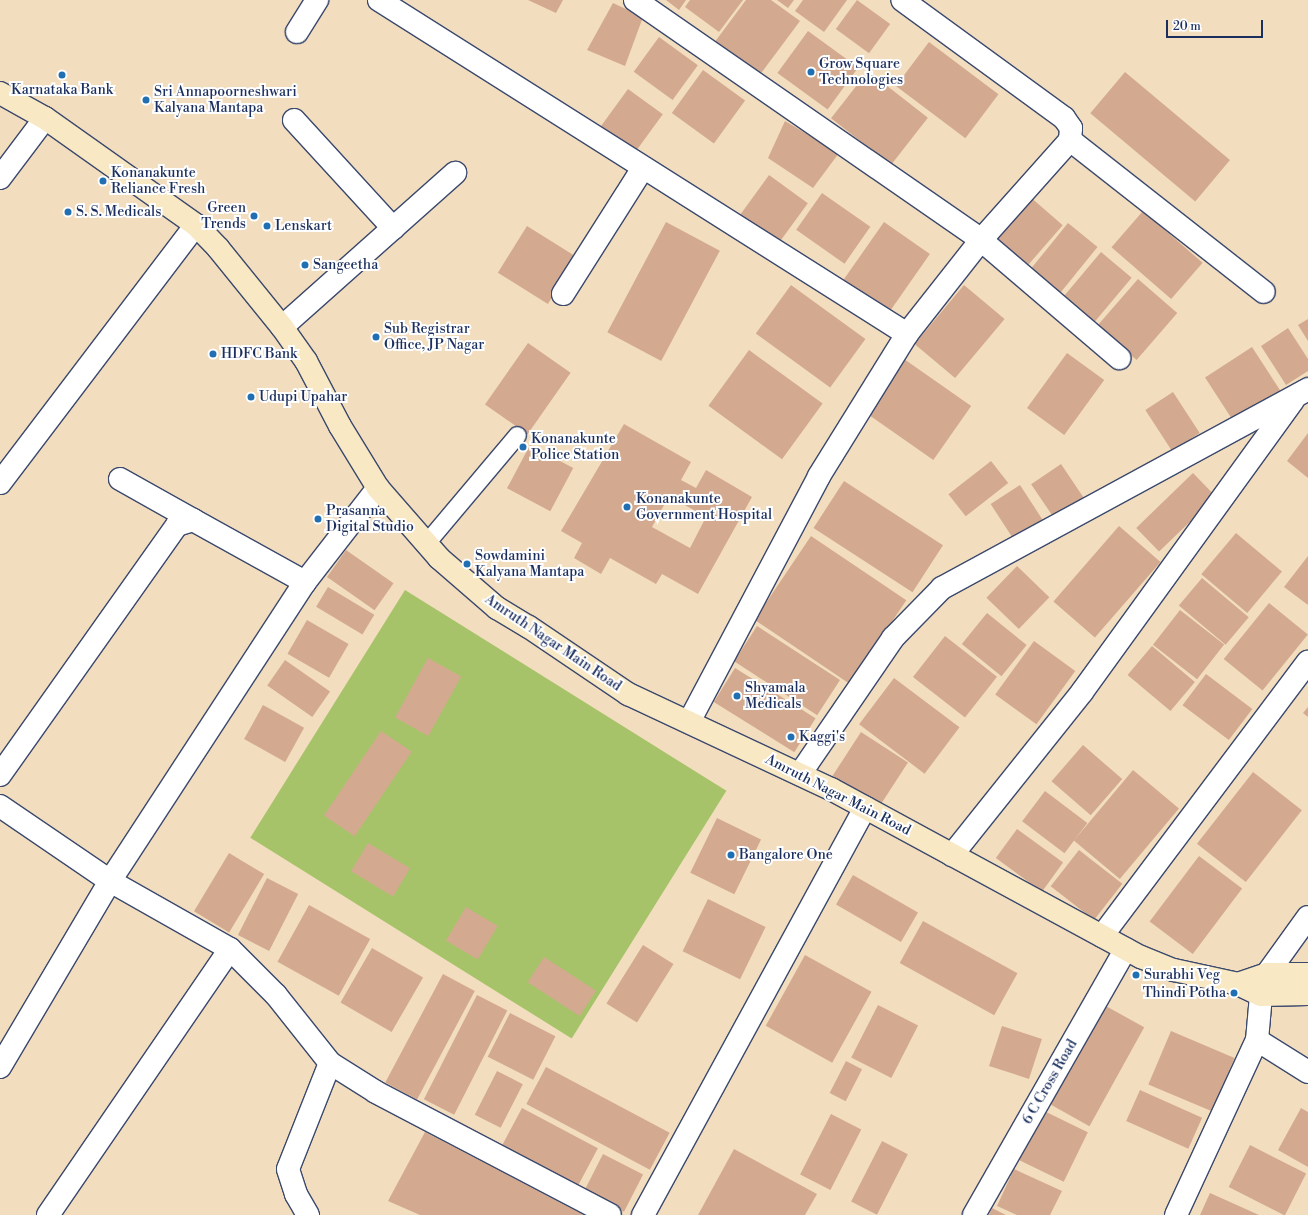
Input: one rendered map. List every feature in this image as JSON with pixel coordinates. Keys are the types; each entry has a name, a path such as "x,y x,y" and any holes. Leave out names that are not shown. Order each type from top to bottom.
{"main road":[{"name":"Amruth Nagar Main Road","path":"0,92 45,118 196,225 218,248 282,327 306,361 340,426 378,488 439,558 497,608 529,627 628,694 800,774 865,807 1126,949 1174,970 1238,984 1261,995 1308,994"},
{"path":"1238,984 1267,974 1308,974"}],"street":[{"path":"297,32 317,0"},
{"path":"379,0 907,334"},
{"path":"635,0 981,240 1119,358"},
{"path":"689,722 819,476 907,334 981,240 1070,140 1071,128 1064,118 902,0"},
{"path":"0,178 45,118"},
{"path":"294,120 393,228"},
{"path":"1070,140 1264,292"},
{"path":"563,294 643,168"},
{"path":"282,327 455,173"},
{"path":"0,483 196,225"},
{"path":"800,774 893,638 942,588 1302,392"},
{"path":"952,855 1082,692 1302,392"},
{"path":"120,479 306,582"},
{"path":"0,1067 110,881 306,582 378,488"},
{"path":"0,775 177,525 193,520"},
{"path":"1102,936 1308,662"},
{"path":"0,806 110,881 230,949 276,995 330,1063 376,1092 610,1215"},
{"path":"643,1215 865,807"},
{"path":"1176,1215 1257,1040 1261,995 1267,974 1308,917"},
{"path":"48,1215 230,949"},
{"name":"6 C Cross Road","path":"974,1215 1126,949"},
{"path":"1257,1040 1308,1072"},
{"path":"308,1215 296,1194 288,1169 330,1063"}],"lane":[{"path":"426,543 517,435"}],"green space":[{"path":"405,590 726,791 572,1038 250,838"}],"building":[{"path":"528,0 563,0 556,13"},
{"path":"666,0 686,0 679,10"},
{"path":"690,0 743,0 719,32 685,7"},
{"path":"746,0 771,0 800,21 759,76 714,43"},
{"path":"777,0 794,0 788,8"},
{"path":"803,0 847,0 824,32 795,11"},
{"path":"857,0 890,24 869,53 836,29"},
{"path":"613,3 643,17 625,66 587,50"},
{"path":"808,31 858,67 828,110 777,73"},
{"path":"659,37 698,65 673,100 634,72"},
{"path":"929,42 998,94 965,138 896,86"},
{"path":"703,70 745,101 714,143 672,113"},
{"path":"868,71 928,118 891,165 831,118"},
{"path":"1125,72 1230,160 1195,201 1090,113"},
{"path":"628,89 663,114 632,156 597,131"},
{"path":"785,121 839,153 813,188 768,158"},
{"path":"769,175 808,203 779,243 740,215"},
{"path":"822,193 870,227 845,264 796,230"},
{"path":"1028,195 1063,225 1025,268 991,238"},
{"path":"1143,211 1203,263 1171,299 1112,247"},
{"path":"666,222 720,251 661,361 607,332"},
{"path":"884,222 930,254 886,317 840,285"},
{"path":"1068,223 1098,247 1055,300 1025,276"},
{"path":"527,226 577,257 548,304 498,273"},
{"path":"1101,252 1132,278 1091,326 1061,300"},
{"path":"1138,279 1177,313 1137,360 1097,326"},
{"path":"791,285 865,339 830,388 756,334"},
{"path":"964,285 1005,319 955,378 915,344"},
{"path":"1308,319 1308,341 1298,325"},
{"path":"1288,328 1308,359 1308,371 1286,385 1261,346"},
{"path":"528,343 571,373 528,434 485,404"},
{"path":"1252,347 1282,394 1236,424 1205,377"},
{"path":"749,350 823,403 782,459 708,406"},
{"path":"1067,353 1104,380 1064,435 1027,408"},
{"path":"904,359 971,406 933,460 866,413"},
{"path":"1173,392 1200,433 1172,451 1145,410"},
{"path":"624,424 691,462 681,480 696,488 706,470 752,497 698,594 662,574 656,584 610,558 601,574 574,558 582,543 561,531","holes":["669,496 706,517 690,548 652,527"]},
{"path":"1308,433 1308,478 1287,461"},
{"path":"530,445 573,468 550,511 507,488"},
{"path":"991,461 1008,483 966,516 948,494"},
{"path":"1061,464 1085,500 1055,520 1031,484"},
{"path":"1193,473 1216,497 1159,552 1136,528"},
{"path":"844,481 943,545 912,592 814,528"},
{"path":"1020,485 1046,525 1017,544 991,504"},
{"path":"1119,526 1161,562 1095,638 1053,601"},
{"path":"1236,533 1282,572 1247,613 1201,574"},
{"path":"811,536 906,600 850,684 755,620"},
{"path":"346,550 394,583 375,610 327,577"},
{"path":"1308,556 1308,605 1284,587"},
{"path":"1017,566 1049,597 1019,629 986,598"},
{"path":"1202,578 1249,617 1226,645 1179,606"},
{"path":"328,587 374,615 362,635 316,607"},
{"path":"1269,603 1308,634 1263,690 1224,659"},
{"path":"1180,610 1224,644 1197,679 1153,645"},
{"path":"987,613 1027,645 1001,676 962,644"},
{"path":"307,620 349,644 329,678 288,654"},
{"path":"757,626 840,680 817,715 734,661"},
{"path":"945,636 997,677 965,718 913,677"},
{"path":"1034,641 1075,671 1036,724 995,694"},
{"path":"1152,646 1195,682 1170,711 1128,675"},
{"path":"428,658 461,676 428,736 395,717"},
{"path":"285,660 330,692 312,717 267,685"},
{"path":"735,668 816,718 794,752 714,702"},
{"path":"1206,674 1252,709 1229,740 1183,705"},
{"path":"894,678 959,727 925,774 859,724"},
{"path":"263,705 304,728 285,762 244,739"},
{"path":"1308,707 1308,717 1303,713"},
{"path":"381,731 412,752 355,836 324,816"},
{"path":"861,732 908,762 879,808 832,777"},
{"path":"1083,745 1122,779 1091,815 1052,781"},
{"path":"1133,770 1179,809 1120,879 1074,840"},
{"path":"1253,772 1302,810 1246,882 1197,844"},
{"path":"1045,791 1087,823 1064,853 1022,821"},
{"path":"717,818 761,839 734,894 690,873"},
{"path":"1017,829 1063,863 1042,892 996,858"},
{"path":"368,843 410,868 393,897 351,871"},
{"path":"1079,850 1122,884 1094,920 1051,886"},
{"path":"229,853 264,874 229,932 194,911"},
{"path":"1199,856 1242,888 1193,954 1150,921"},
{"path":"853,875 918,912 901,942 836,904"},
{"path":"267,878 298,894 269,951 238,935"},
{"path":"708,899 766,927 740,979 683,951"},
{"path":"309,905 370,939 339,996 277,962"},
{"path":"466,907 498,926 478,959 446,940"},
{"path":"923,921 1017,973 994,1015 900,963"},
{"path":"643,945 674,964 637,1023 606,1004"},
{"path":"372,948 423,978 392,1032 341,1003"},
{"path":"805,955 871,992 832,1063 766,1026"},
{"path":"544,957 596,991 580,1016 528,982"},
{"path":"443,974 475,991 417,1100 385,1083"},
{"path":"477,995 507,1010 454,1115 424,1099"},
{"path":"878,1005 918,1025 891,1078 851,1058"},
{"path":"1104,1005 1144,1027 1089,1126 1049,1104"},
{"path":"510,1013 555,1036 533,1080 488,1057"},
{"path":"1002,1026 1042,1039 1029,1079 989,1066"},
{"path":"1171,1031 1235,1058 1212,1111 1148,1084"},
{"path":"846,1061 862,1069 846,1101 830,1093"},
{"path":"546,1067 670,1133 650,1170 526,1104"},
{"path":"497,1071 523,1084 501,1128 475,1115"},
{"path":"1140,1090 1202,1118 1188,1149 1126,1121"},
{"path":"522,1108 598,1148 576,1190 500,1149"},
{"path":"1301,1108 1308,1112 1308,1167 1278,1150"},
{"path":"1042,1110 1088,1132 1064,1182 1018,1159"},
{"path":"831,1114 861,1129 830,1190 800,1175"},
{"path":"425,1132 584,1215 420,1215 388,1201"},
{"path":"882,1141 908,1154 877,1215 851,1202"},
{"path":"1250,1145 1306,1174 1285,1215 1229,1187"},
{"path":"734,1149 817,1194 805,1215 698,1215"},
{"path":"603,1154 643,1174 624,1212 584,1191"},
{"path":"1014,1169 1062,1191 1050,1215 1017,1215 997,1206"},
{"path":"1210,1193 1259,1215 1200,1215"},
{"path":"992,1208 1006,1215 989,1215"}],"place":[{"name":"Grow Square Technologies","path":"811,72"},
{"name":"Karnataka Bank","path":"62,75"},
{"name":"Sri Annapoorneshwari Kalyana Mantapa","path":"146,100"},
{"name":"Konanakunte Reliance Fresh","path":"103,181"},
{"name":"S. S. Medicals","path":"68,212"},
{"name":"Green Trends","path":"254,216"},
{"name":"Lenskart","path":"267,226"},
{"name":"Sangeetha","path":"305,265"},
{"name":"Sub Registrar Office, JP Nagar","path":"376,337"},
{"name":"HDFC Bank","path":"213,354"},
{"name":"Udupi Upahar","path":"251,397"},
{"name":"Konanakunte Police Station","path":"523,447"},
{"name":"Konanakunte Government Hospital","path":"627,507"},
{"name":"Prasanna Digital Studio","path":"318,519"},
{"name":"Sowdamini Kalyana Mantapa","path":"467,564"},
{"name":"Shyamala Medicals","path":"737,696"},
{"name":"Kaggi's","path":"791,737"},
{"name":"Bangalore One","path":"731,855"},
{"name":"Surabhi Veg","path":"1136,975"},
{"name":"Thindi Potha","path":"1234,993"}]}
